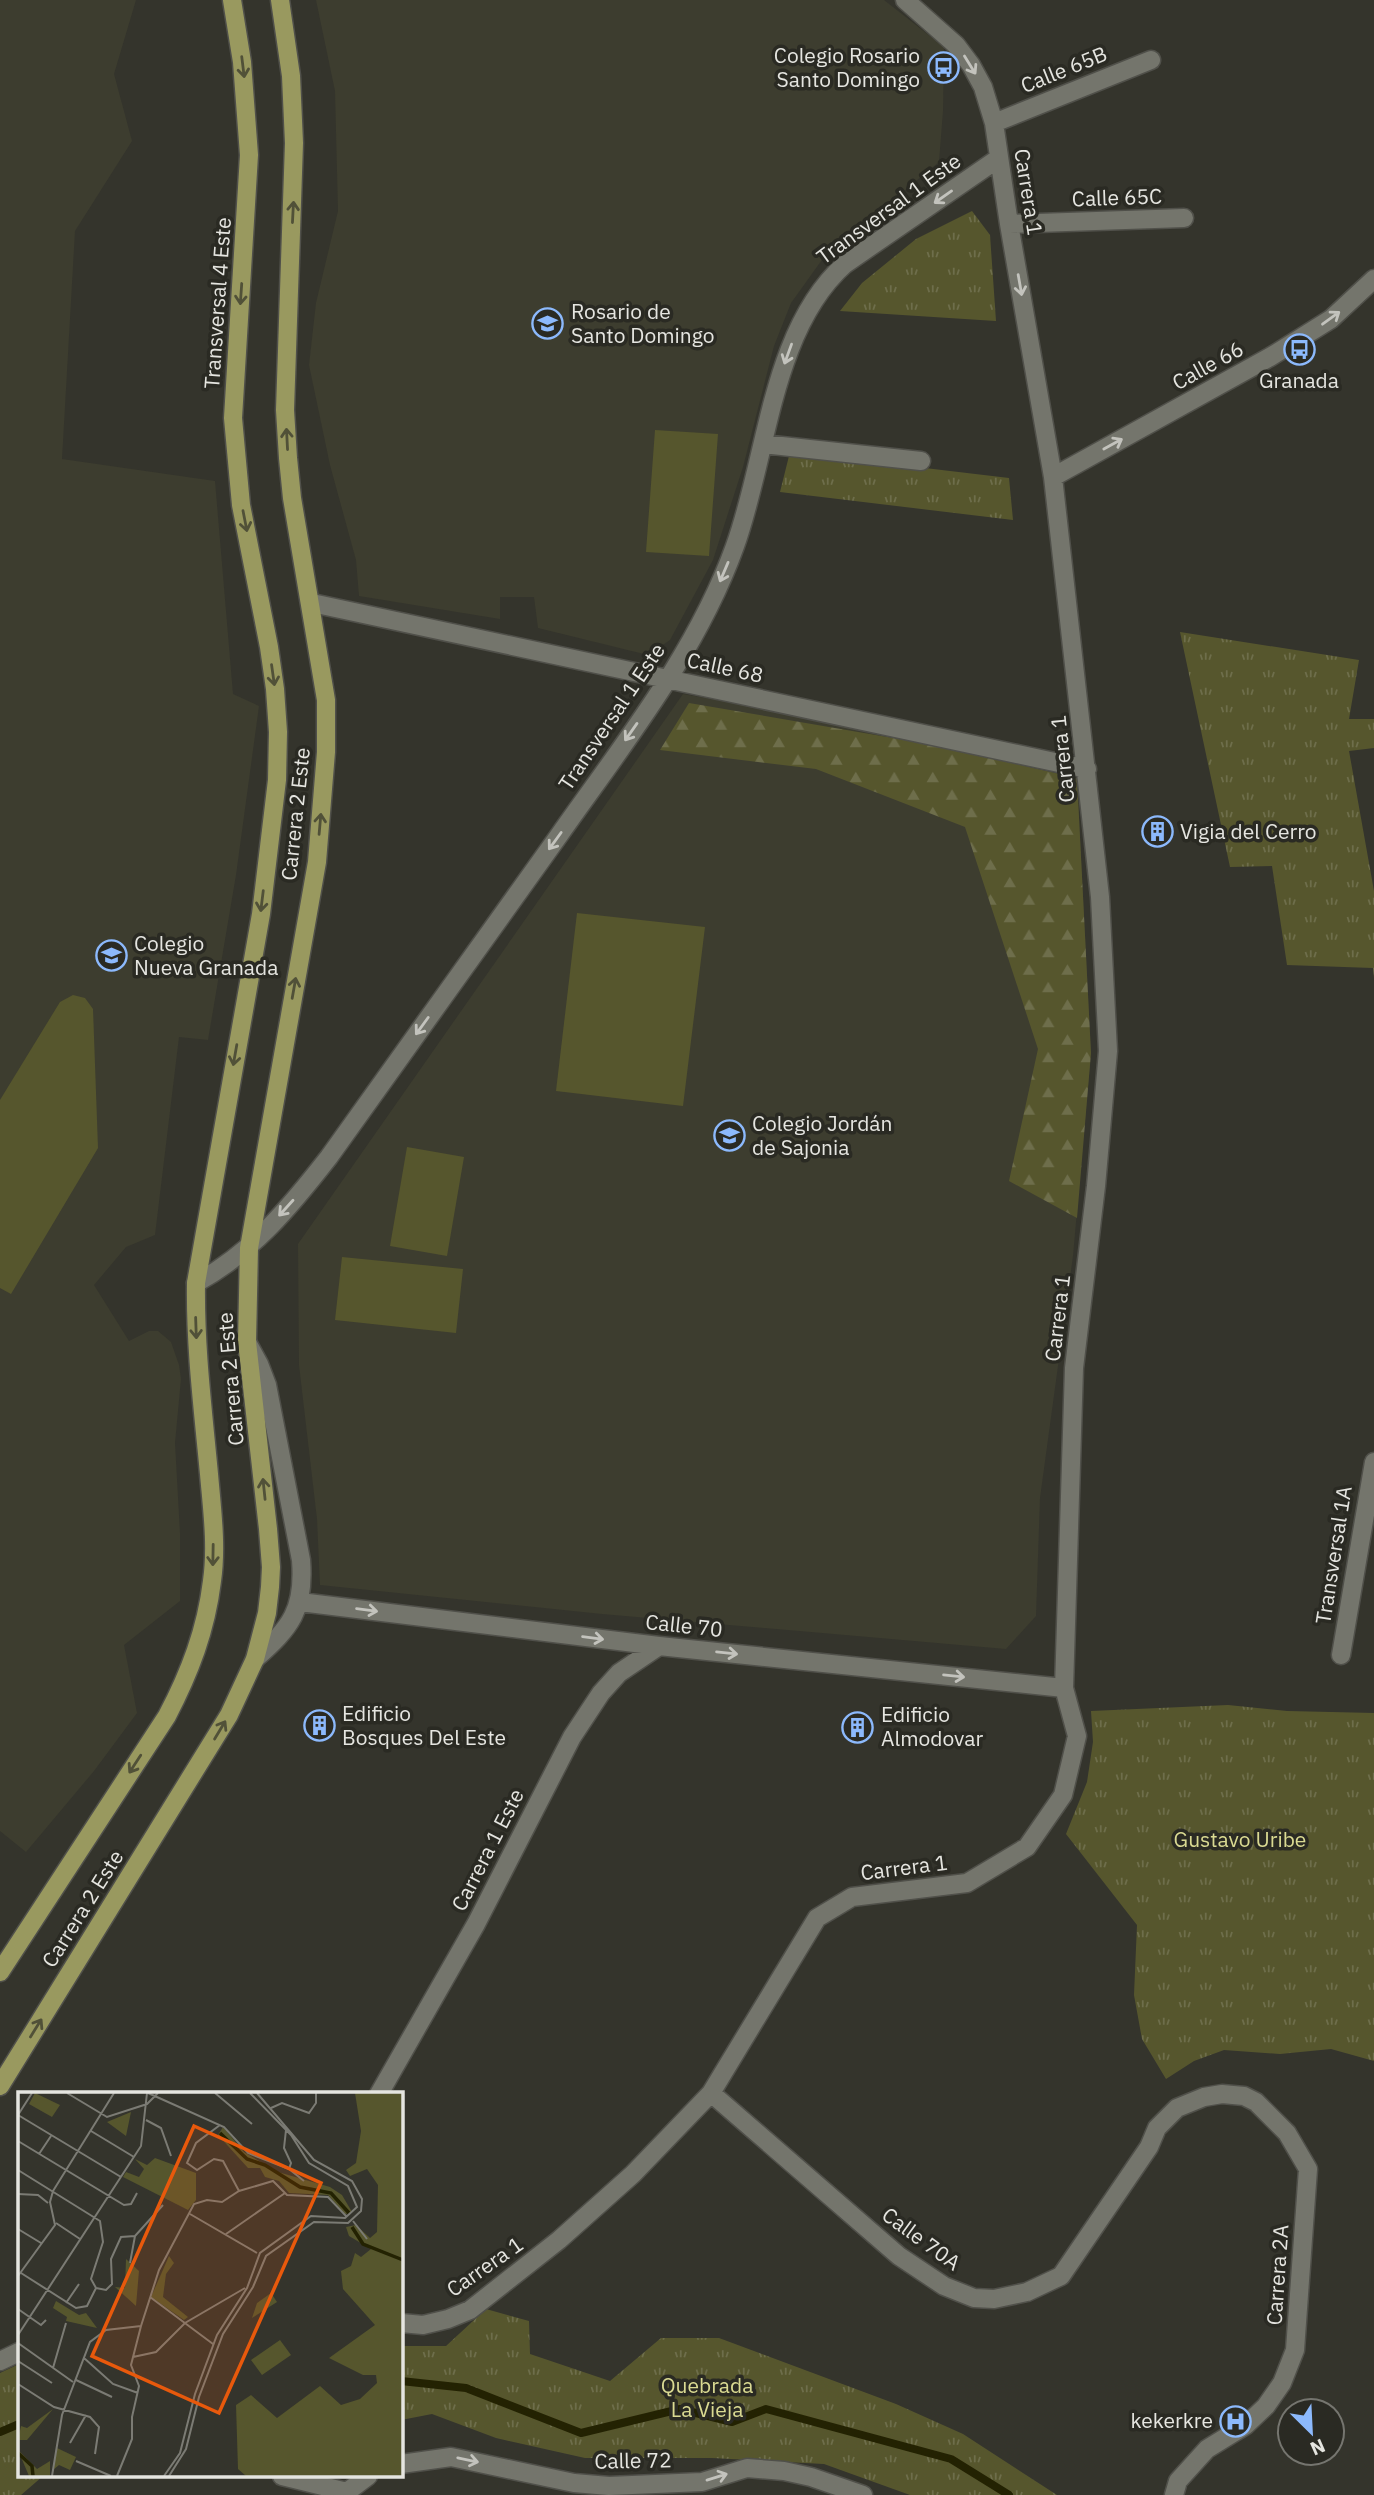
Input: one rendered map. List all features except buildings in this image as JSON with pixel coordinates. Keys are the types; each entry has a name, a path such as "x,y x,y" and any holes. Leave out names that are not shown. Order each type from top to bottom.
{"main road":[{"name":"Transversal 4 Este","path":"232,0 242,62 249,155 233,418 241,505 261,608"},
{"path":"280,0 291,76 294,143 285,410 292,498 312,603"},
{"name":"Carrera 2 Este","path":"0,2086 229,1715 254,1659 267,1613 271,1567 247,1342 249,1248 318,850 326,752 326,700 312,603"},
{"name":"Carrera 2 Este","path":"0,1972 167,1716 186,1680 198,1649 213,1578 214,1545 196,1332 196,1283 261,914 277,780 275,689 261,608"}],"street":[{"name":"Carrera 1","path":"404,2324 423,2325 470,2310 597,2208 633,2174 711,2093 817,1918 852,1897 967,1883 1027,1847 1063,1795 1077,1736 1065,1688 1074,1368 1096,1186 1108,1051 1100,897 1053,477 994,123 983,87 971,65 956,45 905,0"},
{"name":"Calle 65B","path":"994,123 1151,60"},
{"name":"Transversal 1 Este","path":"196,1283 249,1248 329,1157 668,679 723,576 743,520 794,337 804,314 828,280 845,264 999,158"},
{"name":"Calle 65C","path":"1009,224 1184,218"},
{"name":"Calle 66","path":"1053,477 1270,357 1331,319 1374,279"},
{"path":"763,444 921,461"},
{"name":"Calle 68","path":"312,603 1087,769"},
{"path":"247,1342 267,1385 301,1560 302,1581 300,1602 285,1631 254,1659"},
{"name":"Transversal 1A","path":"1341,1655 1374,1462"},
{"name":"Calle 70","path":"300,1602 659,1646 1065,1688"},
{"name":"Carrera 1 Este","path":"380,2092 476,1924 572,1737 595,1702 619,1673 659,1646"},
{"name":"Calle 70A","path":"711,2093 899,2256 944,2286 974,2298 994,2299 1027,2292 1060,2276 1149,2147 1157,2128 1168,2116 1185,2105"},
{"name":"Carrera 2A","path":"1174,2495 1178,2481 1207,2449 1246,2425 1266,2406 1282,2383 1295,2350 1308,2169 1287,2133 1256,2102 1244,2096 1222,2094 1204,2097 1185,2105"},
{"path":"0,2361 18,2352"},
{"name":"Calle 72","path":"402,2464 452,2457 574,2483 609,2486 702,2482 747,2468 811,2477 863,2495"},
{"path":"289,2478 346,2494 366,2478"}],"shaded area":[{"name":"Colegio Nueva Granada","path":"0,0 136,0 114,74 132,141 75,231 62,459 215,481 233,694 259,706 236,875 208,1040 179,1037 155,1235 126,1247 94,1285 129,1341 149,1331 158,1331 171,1342 179,1365 181,1379 175,1443 180,1533 180,1601 124,1645 137,1713 94,1771 26,1852 0,1831"},
{"name":"Rosario de Santo Domingo","path":"316,0 884,0 944,47 939,162 824,257 791,303 774,346 743,467 713,560 670,640 648,655 538,628 534,597 500,597 500,619 359,596 356,560 330,465 309,365 316,303 338,211 335,91"},
{"name":"Colegio Jordán de Sajonia","path":"683,694 930,737 1077,778 1091,1053 1073,1256 1040,1498 1036,1616 1006,1649 602,1614 320,1585 317,1519 299,1365 298,1244"}],"green space":[{"path":"972,211 990,235 996,321 840,311 862,283 916,239"},
{"path":"655,430 718,434 709,556 646,552"},
{"path":"790,452 1009,478 1013,520 780,492"},
{"path":"1180,632 1359,660 1349,719 1374,719 1374,748 1349,751 1374,891 1374,978 1373,968 1287,965 1272,866 1230,867"},
{"path":"689,703 928,744 1077,778 1091,1053 1077,1218 1009,1181 1038,1049 965,827 816,769 660,750"},
{"path":"577,913 705,927 683,1106 556,1091"},
{"path":"73,995 85,998 93,1009 98,1148 11,1294 0,1288 0,1100 60,1002"},
{"path":"407,1147 464,1157 447,1256 390,1246"},
{"path":"342,1257 463,1269 456,1333 335,1320"},
{"name":"Gustavo Uribe","path":"1228,1705 1287,1711 1374,1713 1374,2061 1331,2049 1280,2054 1224,2050 1194,2061 1166,2079 1142,2039 1134,1995 1137,1925 1066,1834 1087,1782 1093,1742 1091,1711"},
{"name":"Quebrada La Vieja","path":"486,2309 529,2321 530,2354 610,2381 661,2338 719,2338 896,2404 963,2434 1057,2495 910,2495 824,2464 712,2458 585,2458 496,2438 432,2414 402,2420 402,2346 446,2346"},
{"path":"18,2364 18,2478 41,2478 21,2495 0,2495 0,2373"}],"waterway":[{"name":"Quebrada La Vieja","path":"402,2381 466,2388 581,2433 680,2409 732,2422 766,2409 951,2459 1009,2495"},
{"name":"Quebrada La Vieja","path":"0,2432 18,2424"}],"place":[{"name":"Colegio Rosario Santo Domingo","path":"943,68"},
{"name":"Rosario de Santo Domingo","path":"548,324"},
{"name":"Granada","path":"1299,349"},
{"name":"Vigia del Cerro","path":"1157,832"},
{"name":"Colegio Nueva Granada","path":"111,956"},
{"name":"Colegio Jordán de Sajonia","path":"729,1136"},
{"name":"Edificio Bosques Del Este","path":"319,1726"},
{"name":"Edificio Almodovar","path":"858,1727"},
{"name":"kekerkre","path":"1236,2421"}]}
